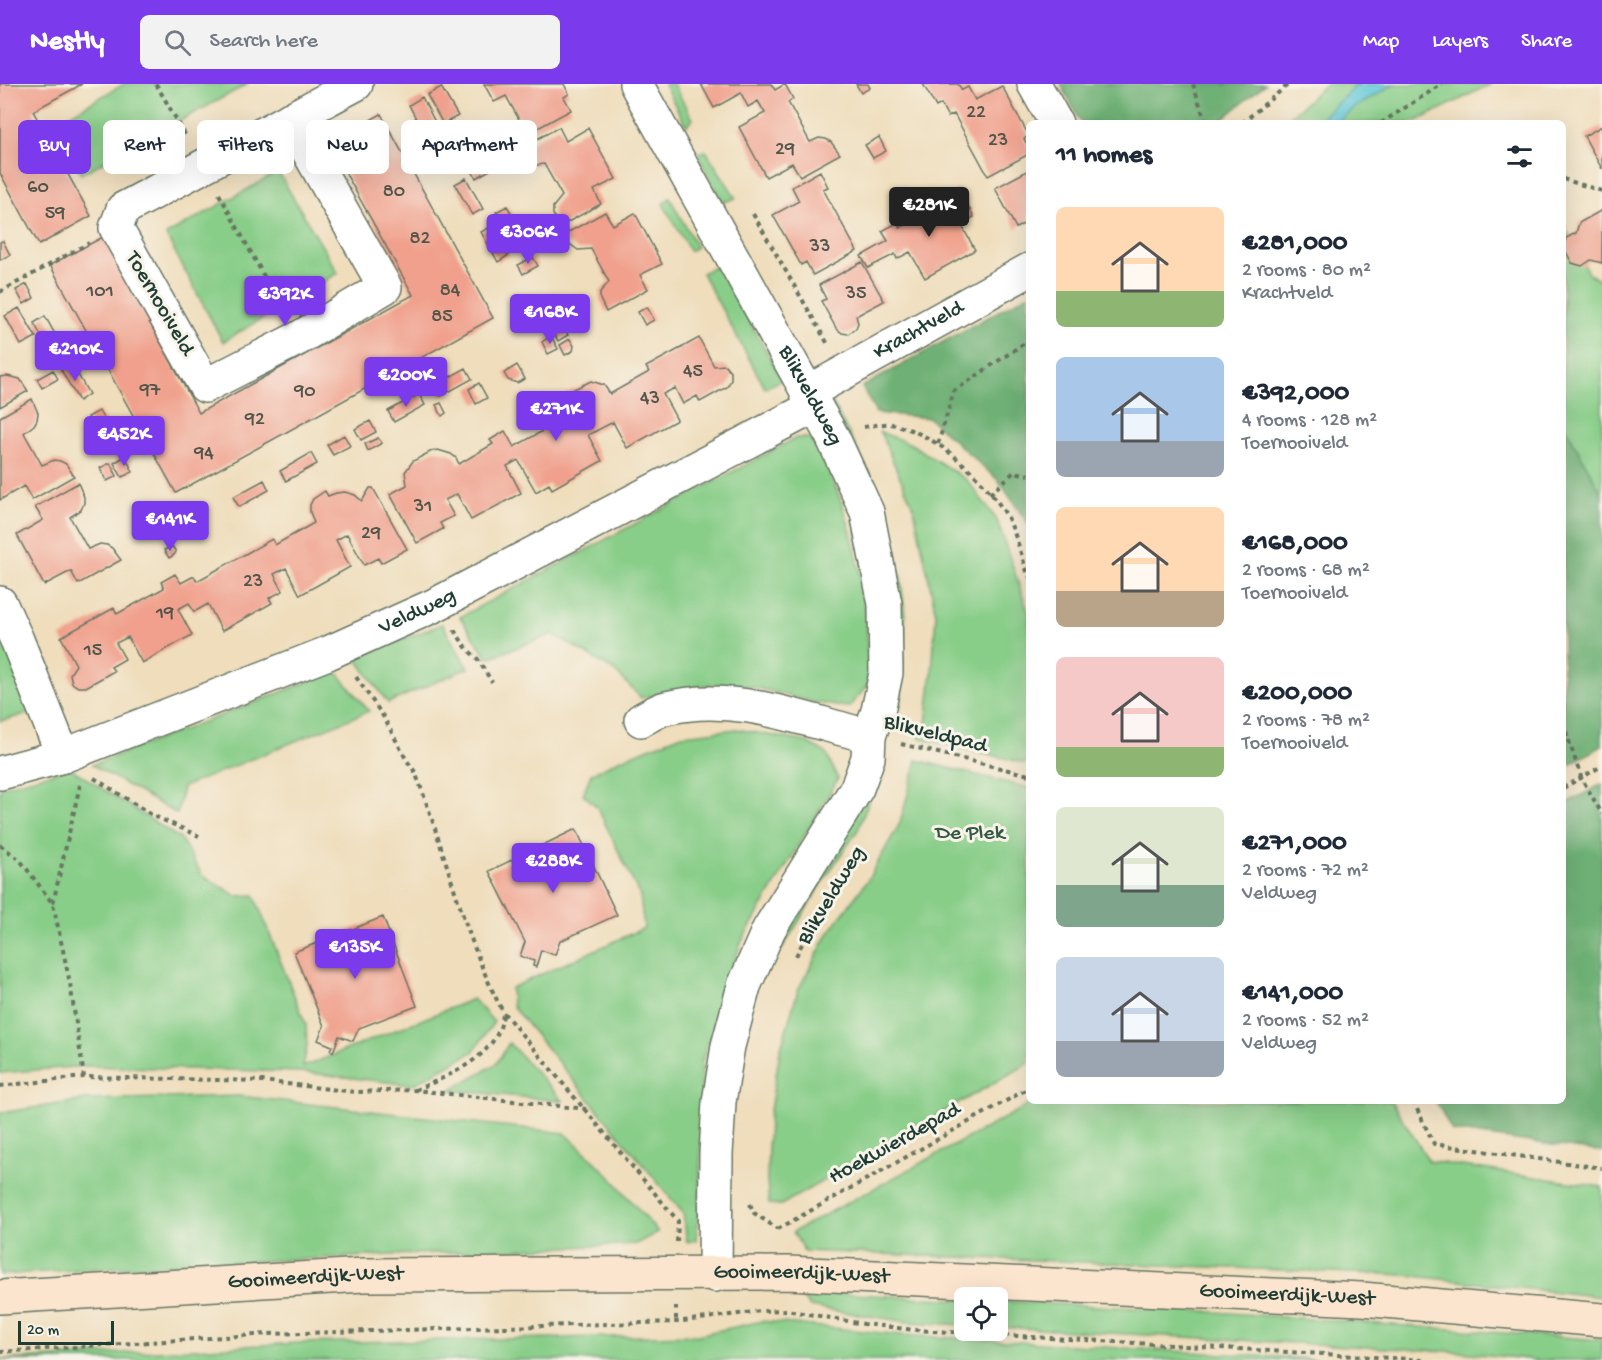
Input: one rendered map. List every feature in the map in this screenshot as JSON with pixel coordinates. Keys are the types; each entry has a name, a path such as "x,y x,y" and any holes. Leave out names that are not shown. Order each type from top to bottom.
{"street":[{"name":"Toernooiveld","path":"197,170 123,208 116,228 205,386 299,338 385,287 290,119 356,84"},
{"name":"Blikveldweg","path":"636,84 832,436 867,512 885,604 886,673 878,711 869,736 868,758 858,788 769,928 744,986 728,1046 719,1102 716,1154 715,1275"},
{"path":"1034,84 1054,120"},
{"name":"Krachtveld","path":"811,399 1026,272"},
{"name":"Veldweg","path":"0,773 74,760 328,653 435,605 811,399"},
{"path":"0,603 74,760"},
{"path":"641,720 663,709 695,703 728,703 769,710 869,736"},
{"name":"Gooimeerdijk-West","path":"0,1297 364,1275 787,1273 1362,1299 1602,1320"}],"path":[{"path":"156,84 197,154"},
{"path":"1193,84 1205,120"},
{"path":"1246,120 1288,84"},
{"path":"1387,120 1442,84"},
{"path":"208,174 276,301 299,338"},
{"path":"1566,181 1602,191"},
{"path":"753,214 829,346"},
{"path":"0,292 116,228"},
{"path":"938,444 954,391 1026,342"},
{"path":"857,428 889,424 913,431 938,444 974,474 1006,514 1026,569"},
{"path":"990,494 1014,472 1026,474"},
{"path":"328,653 349,668 369,693 406,759 416,772 464,918 491,988 503,1012 678,1221 676,1322"},
{"path":"1566,732 1581,777 1602,814"},
{"path":"901,756 906,735"},
{"name":"Blikveldpad","path":"869,736 1026,774"},
{"path":"84,1077 70,983 53,904 74,760 152,815 199,836"},
{"path":"1566,786 1602,766"},
{"name":"Blikveldweg","path":"847,870 864,843"},
{"path":"0,845 20,860 53,904"},
{"name":"Blikveldweg","path":"793,962 807,932"},
{"path":"414,1090 452,1075 475,1059 495,1039 502,1023 503,1012"},
{"path":"0,1086 84,1077 262,1081 355,1092 414,1090 586,1109"},
{"name":"Hoekwierdepad","path":"748,1202 754,1213 778,1229 1026,1090"},
{"path":"1414,1104 1434,1144 1602,1168"},
{"name":"Gooimeerdijk-West","path":"0,1352 269,1334 676,1322 786,1310 864,1324 915,1330 1424,1360"}],"green space":[{"path":"124,84 248,84 181,120 103,120 103,162 91,169 91,120 60,120"},
{"path":"664,84 673,84 693,119 686,126"},
{"path":"1061,84 1265,84 1222,120 1079,120"},
{"path":"1326,84 1358,84 1319,120 1286,120"},
{"path":"1394,84 1491,84 1419,120 1339,120 1351,110"},
{"path":"706,151 736,198 723,202 696,153"},
{"path":"274,174 279,174 338,273 223,342 166,235"},
{"path":"670,198 697,247 690,251 663,204"},
{"path":"1566,229 1588,273 1602,282 1602,494 1566,428"},
{"path":"718,265 782,380 765,388 702,273"},
{"path":"1026,296 1026,521 999,481 929,418 876,413 862,387"},
{"path":"831,399 877,488 893,535 905,617 901,702 892,729 885,730 893,707 831,409"},
{"path":"1566,428 1602,494 1602,746 1566,766"},
{"path":"880,432 911,444 967,480 997,520 1026,605 1026,763 919,738 926,724 936,614 914,509"},
{"path":"796,438 810,438 822,458 841,501 859,569 866,616 868,685 849,707 822,704 746,686 719,684 641,698 615,671 553,634 488,658 460,617"},
{"path":"442,624 468,668 388,703 356,658"},
{"path":"0,632 33,704 28,714 0,721"},
{"path":"336,671 369,711 183,787 177,814 92,765"},
{"path":"737,729 807,742 826,753 838,779 741,942 702,1061 700,1194 696,1240 687,1242 683,1213 512,1006 511,988 644,928 640,896 597,807 583,794 591,774 621,759 682,735"},
{"name":"De Plek","path":"917,760 1026,787 1026,1065 781,1205 769,1204 767,1180 769,1116 780,1051 798,990 828,934 867,881 900,823"},
{"path":"70,768 181,839 202,875 237,896 254,895 306,1025 307,1047 303,1067 473,999 494,1022 473,1052 412,1085 301,1072 86,1066 0,1073 0,787"},
{"path":"1602,784 1602,1152 1452,1131 1438,1104 1566,1104 1566,803"},
{"path":"862,795 869,800 858,830 781,950 778,943"},
{"path":"509,1043 563,1101 450,1090 496,1064"},
{"path":"239,1096 565,1133 608,1174 658,1232 636,1244 105,1268 0,1275 0,1113 86,1100"},
{"path":"1030,1104 1393,1104 1429,1161 1602,1187 1602,1297 1405,1275 804,1251 793,1232"},
{"path":"797,1291 954,1299 954,1324 908,1322 810,1307"},
{"path":"1008,1302 1215,1312 1602,1340 1602,1360 1536,1360 1460,1352 1008,1328"},
{"path":"762,1321 954,1338 954,1341 1005,1341 1329,1360 0,1360 297,1343 698,1335"}],"water":[{"path":"1358,84 1394,84 1351,110 1339,120 1319,120"}],"building":[{"path":"0,84 82,84 33,111 38,120 18,120 18,174 68,174 91,216 39,245 0,173"},
{"path":"484,84 564,84 569,94 564,97 571,110 537,129 537,120 519,120 506,96 494,102"},
{"path":"701,84 771,84 775,90 785,84 793,99 788,102 810,142 819,138 826,139 840,154 800,176 792,163 766,177 739,127 765,113 758,101 748,107 741,93 714,108"},
{"path":"856,84 868,84 870,88 861,93"},
{"path":"923,84 958,84 962,90 968,87 975,100 1002,86 1026,130 1024,139 1026,156 988,176 954,114 948,117 941,104 936,107"},
{"path":"441,87 458,116 450,120 441,120 427,95"},
{"path":"422,97 434,120 417,120 409,105"},
{"path":"381,114 384,120 370,120"},
{"path":"1602,126 1602,169 1584,136"},
{"path":"559,127 566,141 588,128 616,179 594,190 601,204 559,227 553,214 553,207 562,196 544,164 537,165 537,139"},
{"path":"389,129 401,150 401,174 414,174 493,318 176,493 50,265 103,237 199,413 413,295 346,174 389,174"},
{"path":"879,137 886,151 873,158 865,145"},
{"path":"820,171 828,187 823,189 857,251 813,275 806,262 801,265 773,215 799,201 792,187"},
{"path":"1026,172 1026,223 1016,228 995,188"},
{"path":"466,178 483,209 472,215 455,184"},
{"path":"959,189 974,217 961,224 975,250 925,278 910,252 897,259 895,254 868,268 861,256 888,241 882,231 897,223 900,228 947,203 944,197"},
{"path":"507,206 512,214 510,219 502,223 496,212"},
{"path":"1602,210 1602,263 1591,260 1582,266 1572,263 1566,252 1566,238 1576,233 1579,223"},
{"path":"605,212 613,225 635,213 662,264 640,275 648,289 606,312 600,299 600,292 609,282 591,249 578,250 567,242 563,235"},
{"path":"492,226 509,255 498,262 481,232"},
{"path":"3,241 10,255 0,260 0,242"},
{"path":"533,257 538,266 523,274 518,265"},
{"path":"862,262 884,301 856,316 858,323 856,328 848,334 842,333 836,328 821,301 826,299 819,285"},
{"path":"27,284 34,298 24,304 16,290"},
{"path":"647,307 654,320 645,325 638,312"},
{"path":"19,308 36,337 21,345 5,316"},
{"path":"45,316 62,347 51,353 34,323"},
{"path":"562,324 568,335 558,341 552,329"},
{"path":"551,336 558,349 548,354 542,342"},
{"path":"699,338 714,366 725,365 731,372 731,380 727,387 700,402 697,396 683,404 675,388 663,394 677,420 627,448 613,422 588,435 602,461 552,489 549,484 536,492 518,460 507,466 521,493 471,520 457,494 445,500 454,516 440,523 443,529 417,543 390,494 407,485 405,472 413,461 438,450 451,454 459,464 493,444 490,440 505,431 514,447 566,418 562,402 570,391 591,381 604,385 610,394 649,372 646,367"},
{"path":"570,339 574,346 573,351 565,355 560,345"},
{"path":"72,364 89,394 79,401 61,370"},
{"path":"517,365 525,379 517,383 508,380 504,373"},
{"path":"466,368 472,379 441,396 435,385"},
{"path":"53,370 58,379 42,388 37,379"},
{"path":"0,377 20,379 28,391 0,407"},
{"path":"479,383 487,398 476,404 469,389"},
{"path":"419,394 425,405 394,422 388,411"},
{"path":"32,399 38,413 37,420 24,433 42,465 54,460 60,461 66,464 74,476 32,500 24,486 0,500 0,417"},
{"path":"441,403 446,413 442,416 436,405"},
{"path":"99,411 116,441 106,448 88,417"},
{"path":"370,421 376,432 361,440 355,429"},
{"path":"344,435 350,446 333,455 327,445"},
{"path":"378,438 382,443 368,451 365,444"},
{"path":"311,453 317,464 286,481 280,471"},
{"path":"125,456 133,472 122,477 114,463"},
{"path":"110,463 117,476 107,481 100,468"},
{"path":"264,480 269,490 239,507 233,497"},
{"path":"78,483 84,503 81,510 70,517 88,549 100,544 107,545 121,560 78,584 71,571 44,585 17,535 43,520 35,507"},
{"path":"370,488 373,488 407,549 381,563 378,558 364,565 347,534 336,540 350,567 300,595 286,568 274,574 283,591 269,598 272,603 222,631 208,604 194,612 189,603 178,609 192,635 142,663 128,637 116,643 125,659 111,667 114,671 86,687 78,687 72,683 70,674 76,665 61,637 114,608 117,614 164,588 161,582 175,574 181,583 194,576 197,581 272,539 275,545 314,523 310,505 313,499 325,491 328,496 345,492 355,495 362,501"},
{"path":"172,546 176,552 169,558 164,550"},
{"path":"576,829 617,915 560,941 555,955 541,950 536,967 533,966 534,961 520,956 525,942 489,871"},
{"path":"383,917 417,1006 359,1028 353,1041 339,1036 333,1052 330,1050 332,1046 318,1040 324,1026 294,952"}]}
